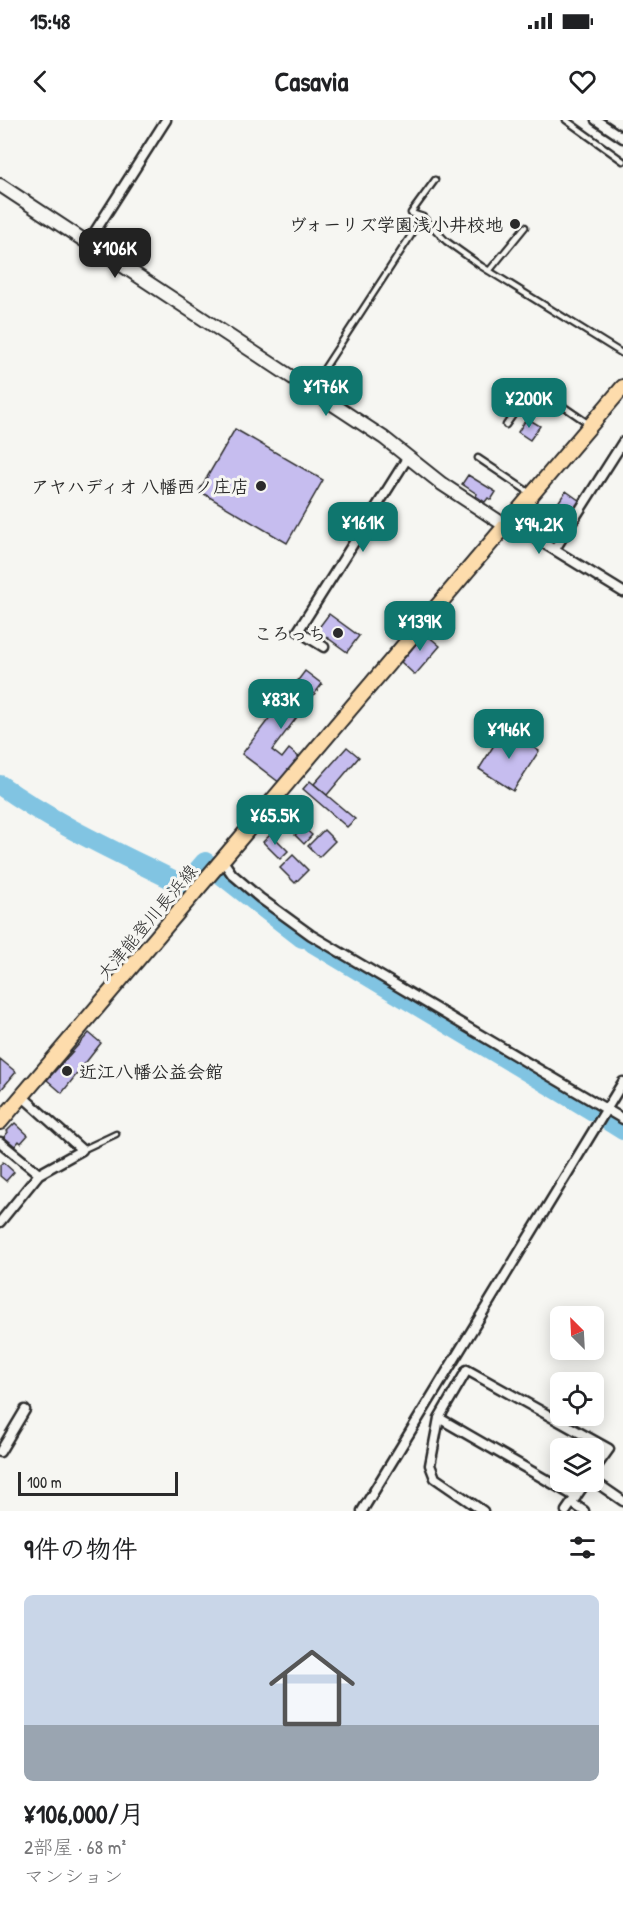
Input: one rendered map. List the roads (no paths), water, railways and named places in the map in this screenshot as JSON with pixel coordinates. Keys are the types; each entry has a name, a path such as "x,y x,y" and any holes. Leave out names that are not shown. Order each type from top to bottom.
{"main road":[{"name":"大津能登川長浜線","path":"0,1122 623,387"}],"street":[{"path":"87,244 166,120"},
{"path":"596,120 623,138"},
{"path":"0,185 384,438 442,484 506,526 522,530 623,592"},
{"path":"555,549 623,442"},
{"path":"324,647 298,631 408,457"},
{"path":"223,861 232,874 260,898 311,935 623,1119"},
{"path":"362,1511 623,1082"},
{"path":"0,1222 39,1174 82,1150 22,1096"},
{"path":"0,1142 39,1174"},
{"path":"483,1511 435,1478 430,1465 439,1418 467,1370 589,1438"},
{"path":"0,1452 25,1410"},
{"path":"439,1418 574,1500 585,1511"},
{"path":"604,1488 623,1501"},
{"path":"566,1511 579,1492"}],"lane":[{"path":"566,120 623,161"},
{"path":"435,180 411,213 423,217 446,241 489,271 623,354"},
{"path":"311,389 423,217"},
{"path":"489,271 525,227"},
{"path":"506,425 530,391 538,389 591,425"},
{"path":"478,458 532,494"},
{"path":"82,1150 116,1134"}],"waterway":[{"path":"0,785 66,826 181,884 188,882 205,862 210,865"},
{"path":"219,873 302,938"},
{"path":"313,943 598,1114"},
{"path":"607,1120 623,1130"}],"place":[{"name":"ヴォーリズ学園浅小井校地","path":"515,224"},
{"name":"アヤハディオ 八幡西ノ庄店","path":"261,486"},
{"name":"ころっち","path":"338,633"},
{"name":"近江八幡公益会館","path":"67,1071"}]}
